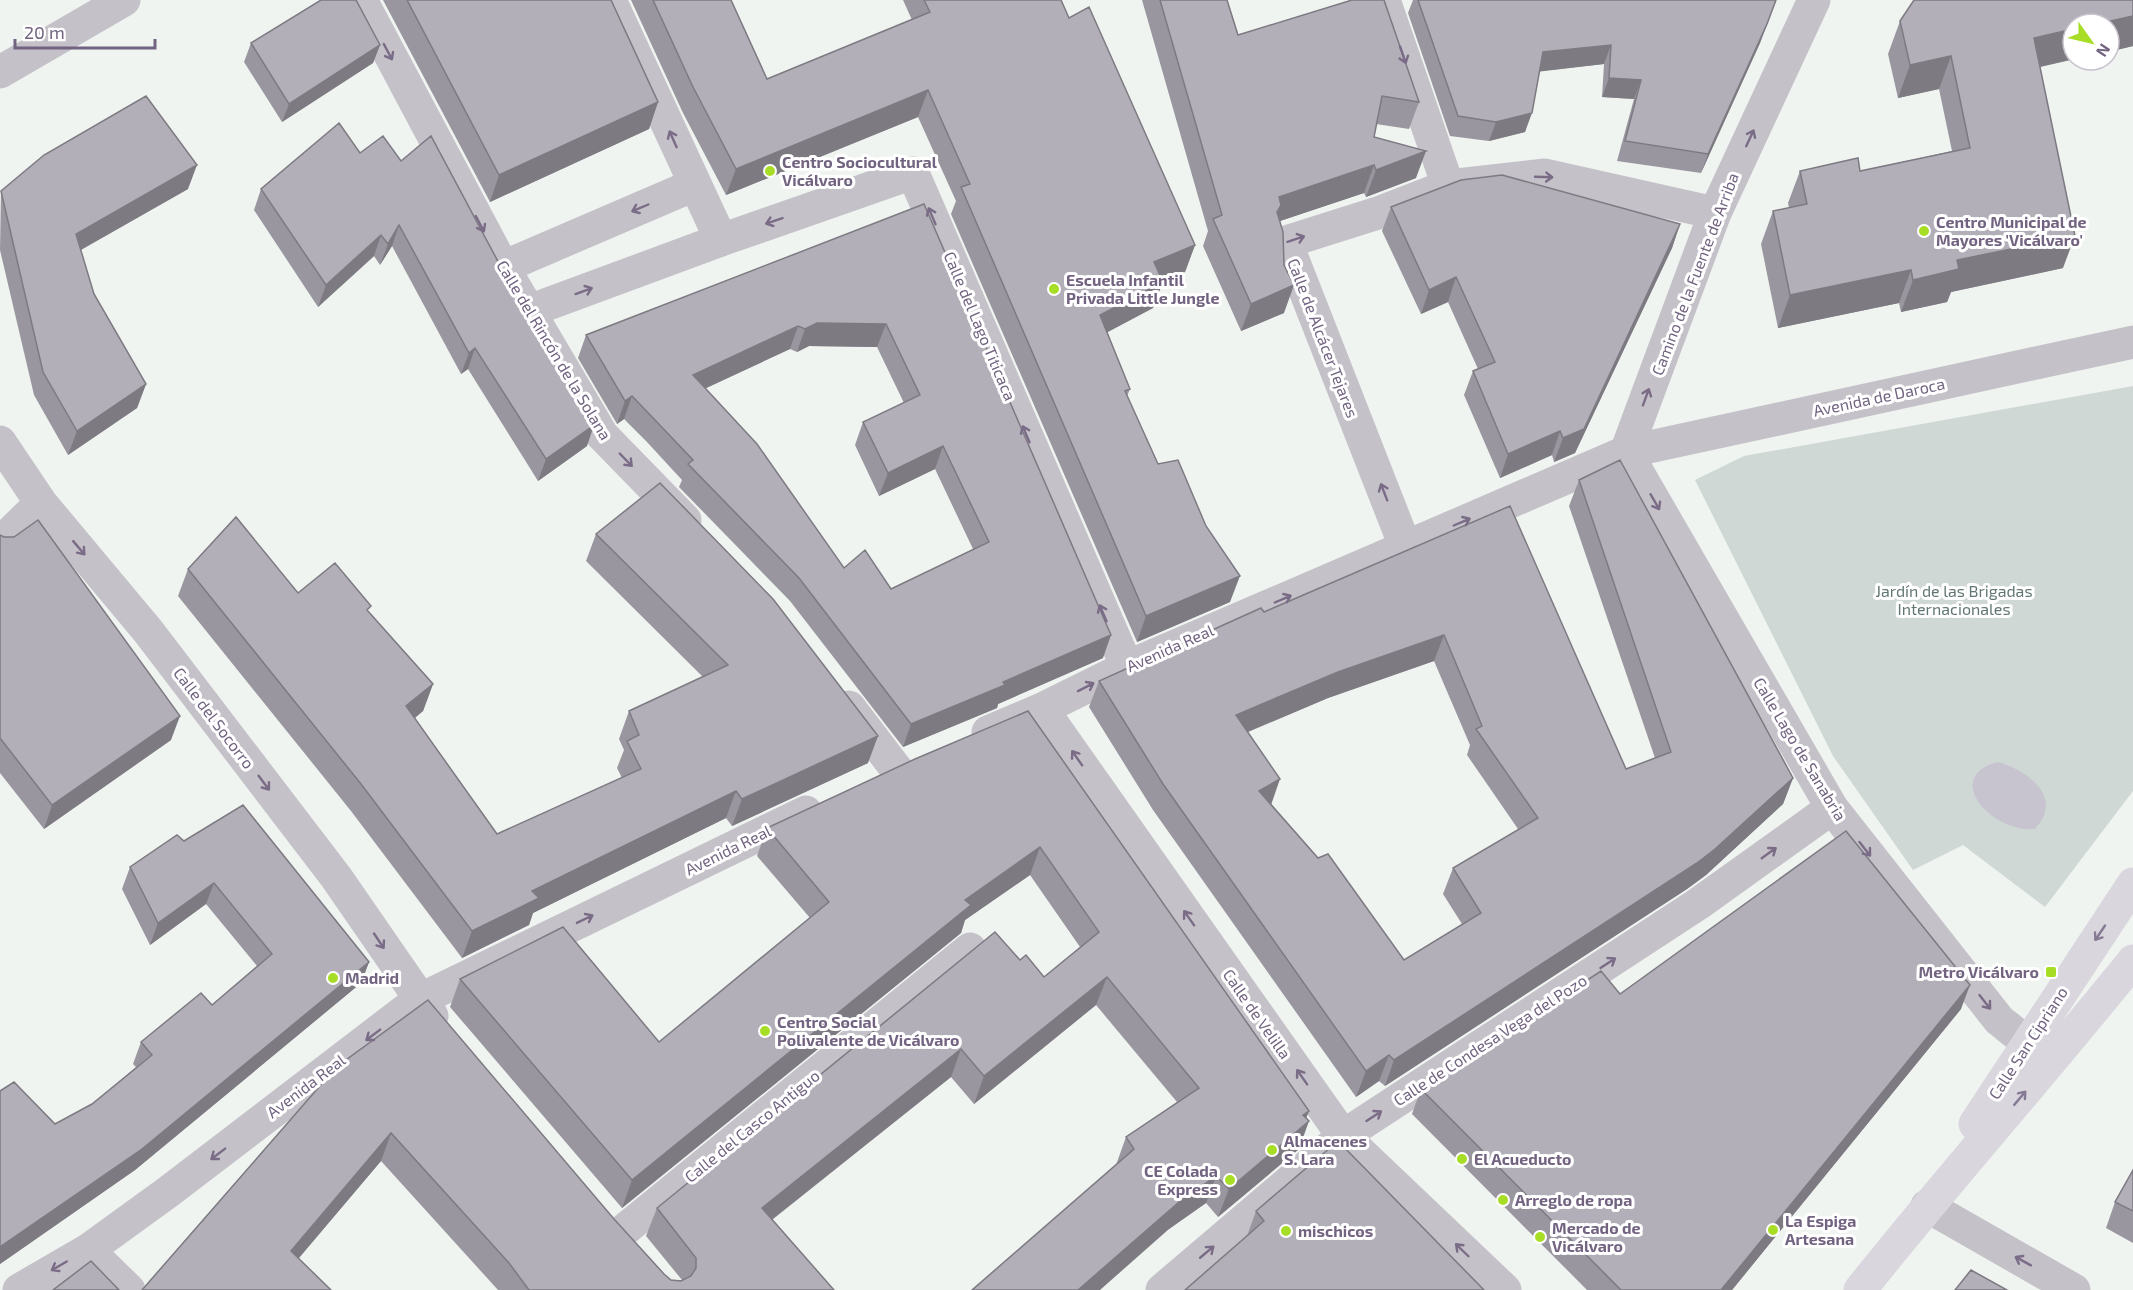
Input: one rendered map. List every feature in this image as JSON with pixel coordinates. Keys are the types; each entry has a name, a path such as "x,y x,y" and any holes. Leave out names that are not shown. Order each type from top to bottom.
{"street":[{"path":"0,72 124,0"},
{"name":"Calle del Rincón de la Solana","path":"361,0 503,267 602,435 710,546"},
{"path":"610,0 721,240"},
{"path":"1383,0 1448,186"},
{"name":"Camino de la Fuente de Arriba","path":"1626,452 1715,213 1814,0"},
{"name":"Calle del Lago Titicaca","path":"529,311 721,240 913,173 1127,666"},
{"name":"Calle de Alcácer Tejares","path":"1405,546 1286,242 1381,212 1448,186 1545,175 1715,213"},
{"path":"503,267 694,185"},
{"name":"Avenida de Daroca","path":"1626,452 2133,342"},
{"name":"Calle del Socorro","path":"0,442 41,502 148,631 329,868 419,1000 452,1040"},
{"name":"Avenida Real","path":"959,744 1042,709 1127,666 1626,452"},
{"name":"Calle Lago de Sanabria","path":"1626,452 1832,808 1999,1020 2041,1049 2069,1041"},
{"path":"0,543 41,502"},
{"path":"833,687 897,770"},
{"name":"Calle de Velilla","path":"1042,709 1343,1136 1505,1290"},
{"path":"865,785 928,757"},
{"name":"Avenida Real","path":"19,1290 88,1250 168,1192 419,1000 832,800"},
{"name":"Calle de Condesa Vega del Pozo","path":"1162,1290 1343,1136 1698,904 1832,808"},
{"name":"Calle San Cipriano","path":"1927,1206 2029,1042 2133,884"},
{"name":"Calle del Casco Antiguo","path":"595,1208 629,1246 970,949"},
{"name":"Calle San Cipriano","path":"1860,1290 1927,1206 2069,1041 2133,961"},
{"path":"1927,1206 2074,1290"},
{"path":"88,1250 129,1290"}],"green space":[{"name":"Jardín de las Brigadas Internacionales","path":"2133,386 2133,791 2045,907 1963,845 1913,870 1833,756 1695,480 1744,456"}],"shaded area":[{"path":"1998,762 2021,772 2039,787 2046,807 2043,818 2035,829 2018,828 2002,822 1979,802 1973,790 1974,779 1982,769"}],"building":[{"path":"321,0 356,0 380,45 289,104 251,43"},
{"path":"407,0 611,0 658,102 499,175"},
{"path":"653,0 731,0 767,79 930,12 924,0 1061,0 1069,18 1089,7 1195,245 1154,262 1163,282 1100,315 1130,389 1125,391 1158,464 1178,460 1206,526 1240,576 1146,616 961,187 970,184 928,90 736,169 693,87"},
{"path":"1160,0 1227,0 1238,35 1352,0 1384,0 1419,102 1382,96 1374,137 1426,151 1376,170 1374,165 1279,197 1281,205 1277,212 1283,232 1284,265 1294,285 1251,304 1213,219 1222,215"},
{"path":"1418,0 1776,0 1708,154 1625,141 1641,80 1609,78 1611,45 1543,52 1532,113 1496,122 1458,116"},
{"path":"1914,0 2133,0 2133,16 2121,19 2121,12 2061,12 2061,32 2034,38 2075,236 1957,260 1959,269 1913,280 1911,270 1790,295 1773,211 1807,204 1800,171 1858,158 1860,171 1970,148 1951,56 1910,65 1900,21"},
{"path":"146,96 197,165 76,234 94,294 146,384 77,431 43,372 1,191 44,155"},
{"path":"339,123 360,153 383,136 401,161 431,136 525,312 594,425 546,459 475,348 469,353 399,225 388,244 381,235 326,285 261,189"},
{"path":"1502,175 1680,224 1584,429 1563,438 1560,431 1508,454 1473,371 1495,362 1456,277 1429,290 1391,207 1461,180"},
{"path":"924,204 1111,635 1003,682 1005,685 911,724 799,578 688,464 693,460 632,396 625,401 586,335","holes":["817,323 886,324 920,395 863,422 888,473 943,446 989,542 891,589 865,550 844,568 757,444 693,375 798,326 805,329"]},
{"path":"1620,460 1793,778 1697,863 1394,1060 1389,1055 1366,1071 1163,784 1099,681 1261,608 1264,612 1510,506 1626,769 1671,752 1579,480","holes":["1444,635 1482,726 1476,729 1538,818 1453,868 1481,913 1404,960 1328,854 1318,858 1259,791 1280,779 1236,715 1338,672"]},
{"path":"660,483 773,599 878,736 742,799 736,791 532,891 539,898 472,931 361,784 188,569 236,517 298,593 335,563 371,606 367,610 433,684 406,706 497,834 641,769 627,741 639,735 629,711 728,665 596,534"},
{"path":"38,520 180,716 52,805 0,738 0,535 14,537"},
{"path":"1028,711 1309,1111 1303,1115 1309,1121 1229,1189 1216,1176 1179,1202 1078,1290 972,1290 1134,1149 1126,1137 1199,1088 1107,977 984,1076 961,1049 762,1208 834,1290 529,1290 509,1263 391,1133 291,1251 331,1290 142,1290 326,1079 324,1076 428,1000 614,1219 664,1274 671,1280 681,1281 691,1276 696,1268 696,1258 657,1208 995,932 1020,960 1026,955 1044,977 1099,932 1040,847 965,900 971,905 632,1180 460,979 563,927 659,1042 829,902 767,828 915,759"},
{"path":"243,805 369,962 142,1149 0,1247 0,1091 14,1082 55,1124 92,1104 152,1055 141,1042 201,993 212,1005 272,954 214,883 158,923 130,867 177,835 184,841"},
{"path":"1846,831 1970,985 1721,1290 1621,1290 1421,1089 1601,971 1620,994"},
{"path":"1338,1141 1484,1290 1185,1290 1264,1221 1256,1211"},
{"path":"2133,1170 2133,1211 2115,1202"},
{"path":"91,1261 119,1290 53,1290"},
{"path":"1971,1270 2007,1290 1955,1290"}],"place":[{"name":"Centro Sociocultural Vicálvaro","path":"770,171"},
{"name":"Centro Municipal de Mayores 'Vicálvaro'","path":"1924,231"},
{"name":"Escuela Infantil Privada Little Jungle","path":"1054,289"},
{"name":"Metro Vicálvaro","path":"2051,972"},
{"name":"Madrid","path":"333,978"},
{"name":"Centro Social Polivalente de Vicálvaro","path":"765,1031"},
{"name":"Almacenes S. Lara","path":"1272,1150"},
{"name":"El Acueducto","path":"1462,1159"},
{"name":"CE Colada Express","path":"1230,1180"},
{"name":"Arreglo de ropa","path":"1503,1200"},
{"name":"La Espiga Artesana","path":"1773,1230"},
{"name":"mischicos","path":"1286,1231"},
{"name":"Mercado de Vicálvaro","path":"1540,1237"}]}
